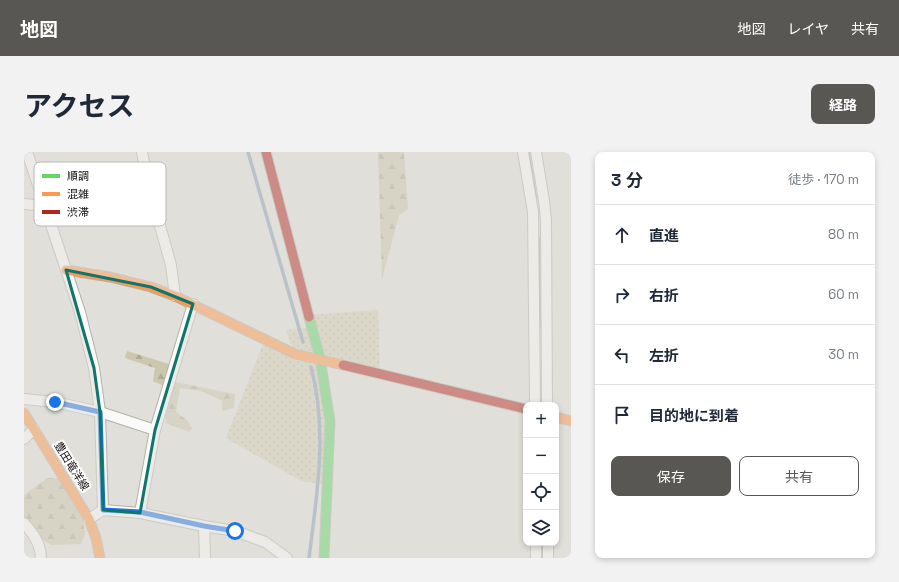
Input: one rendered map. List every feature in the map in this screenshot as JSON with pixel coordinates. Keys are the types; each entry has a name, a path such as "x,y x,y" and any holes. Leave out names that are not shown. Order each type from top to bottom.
{"street":[{"path":"27,152 34,173"},
{"path":"142,152 144,162"},
{"path":"269,152 320,359 330,421 324,558"},
{"path":"523,152 533,212 535,402"},
{"path":"536,152 546,220 547,402"},
{"path":"24,204 34,205"},
{"path":"52,226 80,312 94,368 100,412 103,510"},
{"path":"160,226 171,265 175,296"},
{"path":"66,270 110,277 151,287 193,304 295,354 523,408"},
{"path":"140,512 155,430 193,304"},
{"path":"24,399 55,402 100,412 155,430"},
{"name":"豊田竜洋線","path":"24,412 78,498 89,519 96,538 100,558"},
{"path":"559,418 571,421"},
{"path":"24,439 34,429"},
{"path":"89,519 103,510 140,512 235,531 265,542 287,558"},
{"path":"24,522 34,534 42,556"},
{"path":"204,526 205,558"},
{"path":"536,546 536,558"},
{"path":"548,546 548,558"}],"highlighted area":[{"path":"66,270 151,287 193,304 155,430 140,513 103,510 100,412 94,368"}],"shaded area":[{"path":"378,310 380,374 320,358 330,421 327,485 301,481 226,438 264,341 298,354 290,342 286,330 312,327 309,315"}],"green space":[{"path":"378,152 404,152 408,209 399,215 382,279"},
{"path":"127,351 169,364 166,387 153,381 155,368 127,359 125,357"},
{"path":"175,382 235,394 234,408 222,411 222,401 201,391 180,388 176,412 188,421 192,429 189,432 166,423 165,412"},
{"path":"47,478 66,479 83,520 85,534 81,544 51,545 34,534 24,519 24,495"}],"waterway":[{"path":"248,152 303,342"},
{"path":"528,153 535,196"},
{"path":"538,238 539,326"},
{"path":"309,558 318,486 320,438 319,414 311,367"}],"traffic: fast":[{"path":"309,317 320,358 330,421 324,558"}],"traffic: slow":[{"path":"66,270 110,277 151,287 175,296 295,354 343,365"},
{"path":"24,413 89,519 96,538 100,558"},
{"path":"559,418 571,421"}],"traffic: jam":[{"path":"266,152 309,317"},
{"path":"343,365 523,408"}],"route":[{"path":"55,402 100,412 103,510 140,512 235,531"}]}
